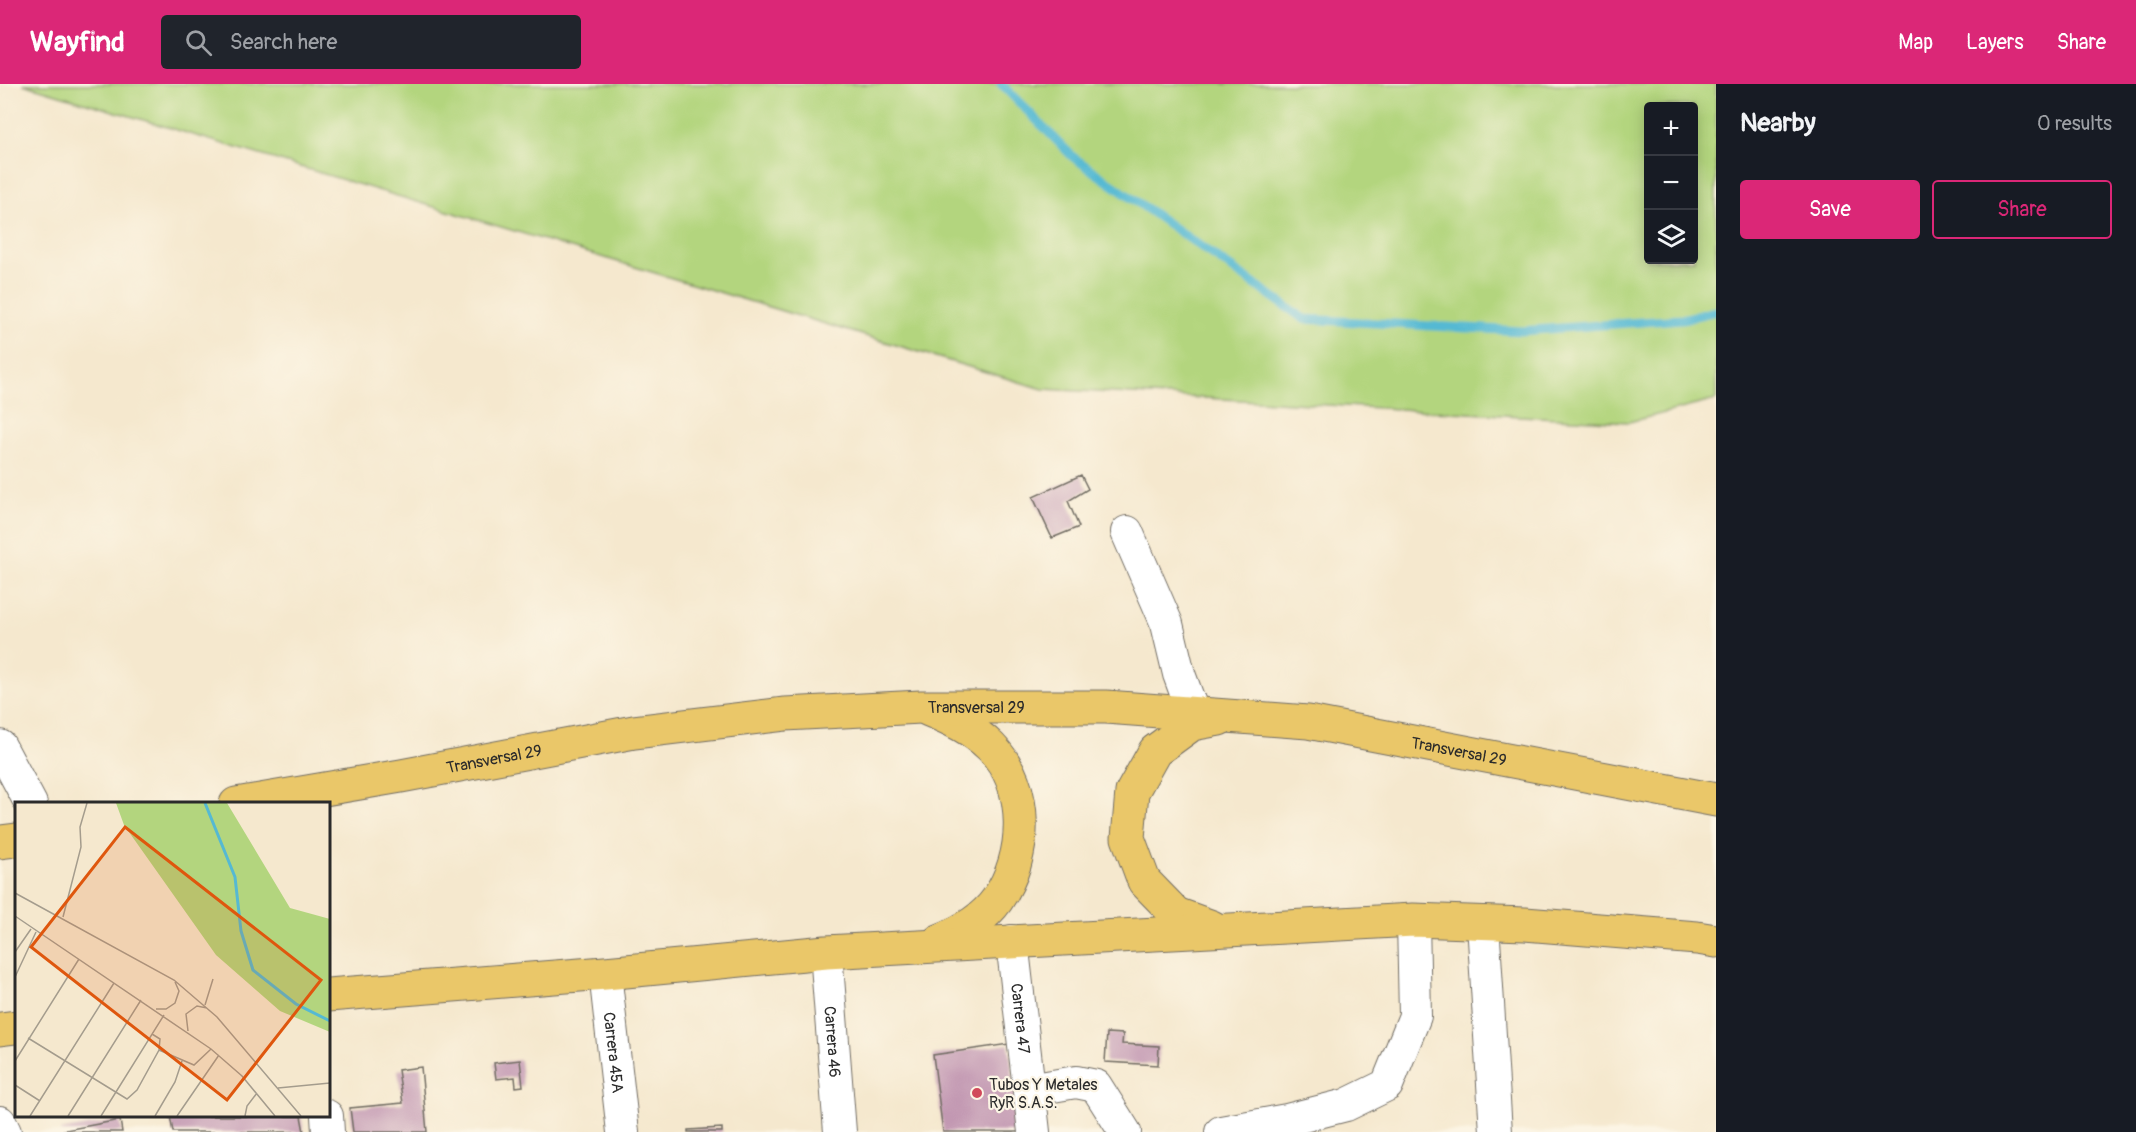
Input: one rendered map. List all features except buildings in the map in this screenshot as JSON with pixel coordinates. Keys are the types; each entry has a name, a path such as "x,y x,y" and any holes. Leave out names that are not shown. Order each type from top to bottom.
{"highway":[{"name":"Transversal 29","path":"248,802 634,732 785,714 921,706 1106,707 1308,722 1716,800"},
{"path":"921,706 960,723 992,748 1013,783 1022,824 1016,865 997,901 967,929 929,946"},
{"path":"1220,930 1176,914 1144,881 1128,838 1132,792 1155,751 1192,724 1238,715"},
{"path":"0,843 15,840"},
{"path":"330,995 605,973 826,952 1413,920 1483,923 1716,941"},
{"path":"0,1029 15,1027"}],"street":[{"path":"1127,532 1167,624 1179,674 1193,712"},
{"path":"0,746 30,802"},
{"path":"1221,1132 1309,1123 1387,1085 1415,1016 1413,920"},
{"path":"1483,923 1496,1132"},
{"name":"Carrera 47","path":"1012,941 1034,1132"},
{"name":"Carrera 46","path":"826,952 840,1132"},
{"name":"Carrera 45A","path":"605,973 623,1132"},
{"path":"1029,1090 1076,1082 1096,1086 1125,1132"},
{"path":"327,1117 328,1132"},
{"path":"0,1122 5,1132"}],"green space":[{"path":"23,84 1716,84 1716,400 1629,422 1043,389"}],"waterway":[{"path":"1001,84 1073,157 1304,319 1521,331 1682,319 1716,311"}],"place":[{"name":"Tubos Y Metales RyR S.A.S.","path":"977,1093"}]}
